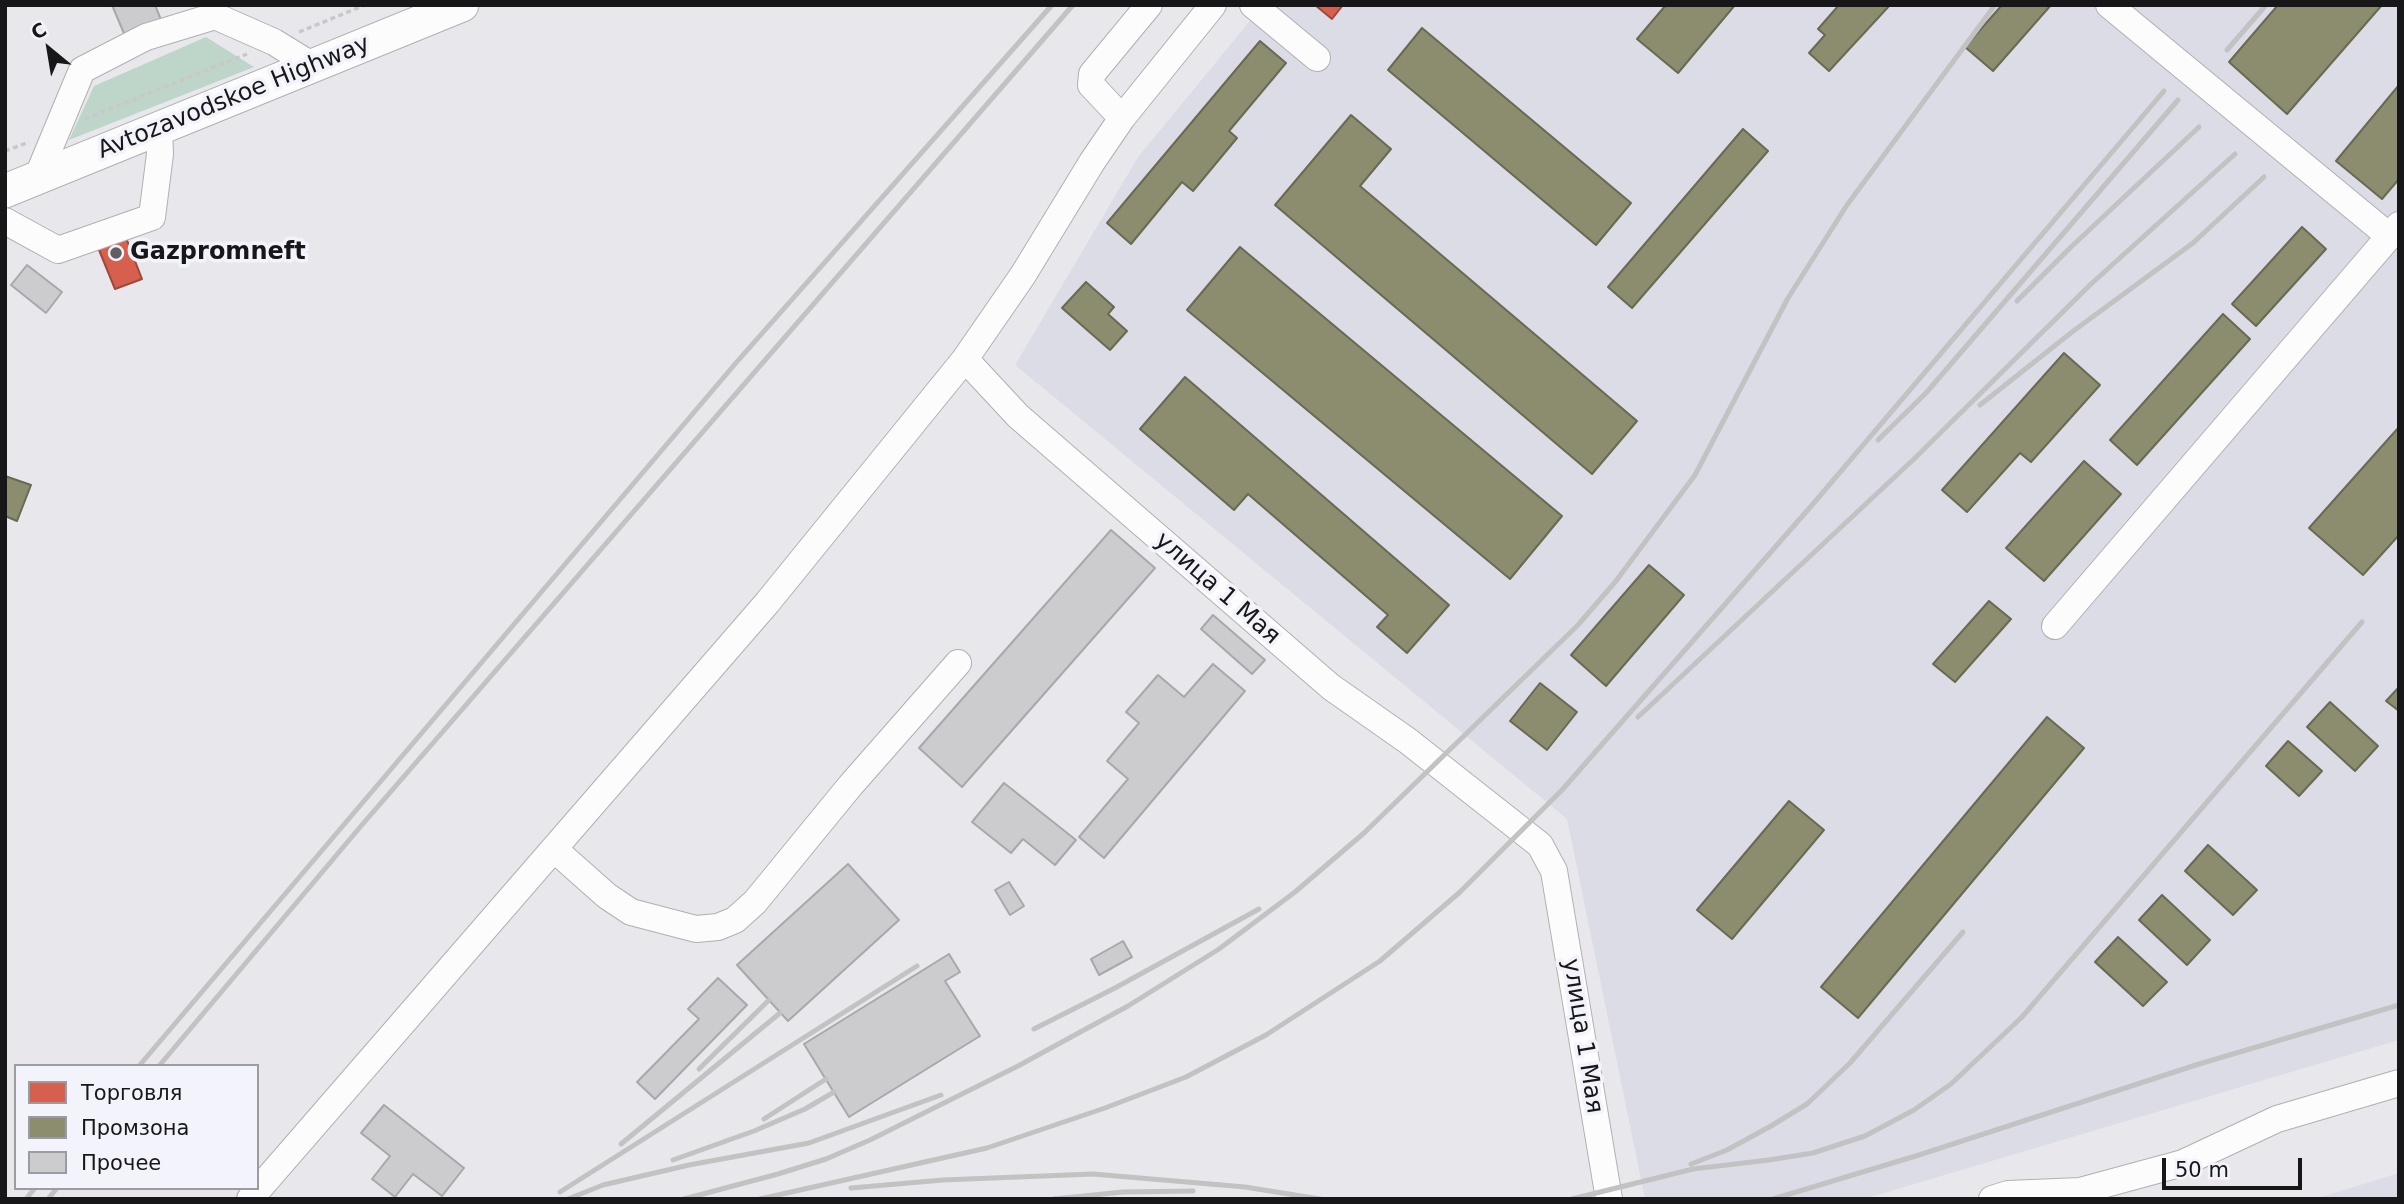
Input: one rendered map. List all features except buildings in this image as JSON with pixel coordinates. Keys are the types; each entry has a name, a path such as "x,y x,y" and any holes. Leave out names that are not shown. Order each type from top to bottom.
{"main road":[{"name":"Avtozavodskoe Highway","path":"5,191 462,5"}],"street":[{"path":"1122,118 1091,85 1092,74 1149,5"},
{"path":"259,1189 767,603 965,359 1023,275 1122,118 1213,5"},
{"path":"1253,5 1317,58"},
{"path":"2055,626 2394,231 2109,5"},
{"path":"37,178 82,70 146,37 215,16 274,42 313,66"},
{"path":"5,221 58,250 152,217 160,154 159,129"},
{"name":"улица 1 Мая","path":"965,359 1017,416 1331,687 1408,741 1540,845 1554,871 1609,1199"},
{"path":"554,849 607,896 631,912 696,929 718,927 735,919 755,902 850,786 958,663"},
{"path":"1992,1199 2008,1195 2080,1191 2183,1163 2277,1119 2399,1083"}],"path":[{"path":"5,151 365,5"}],"shaded area":[{"path":"1263,5 2399,5 2399,1040 1864,1199 1645,1199 1567,819 1015,365 1138,157"},
{"path":"2399,1173 2399,1199 2315,1199"}],"green space":[{"path":"206,37 254,67 69,140 94,86"}],"railway":[{"path":"141,1064 735,364 1052,5"},
{"path":"161,1064 361,826 1073,5"},
{"path":"684,1199 826,1159 1018,1066 1128,1006 1219,949 1295,892 1364,833 1578,625 1616,581 1695,475 1788,298 1847,205 1995,5"},
{"path":"2227,50 2266,5"},
{"path":"760,1199 987,1148 1186,1077 1266,1035 1380,961 1460,892 1562,790 1813,504 2164,91"},
{"path":"1878,440 1926,393 2178,100"},
{"path":"2017,301 2199,127"},
{"path":"1638,717 1915,458 2091,284 2235,154"},
{"path":"1980,405 2072,332 2193,243 2264,177"},
{"path":"1572,1199 1693,1169 1813,1153 1865,1136 1914,1110 1951,1084 2022,1017 2362,622"},
{"path":"1034,1029 1259,909"},
{"path":"1691,1164 1727,1150 1807,1104 1850,1063 1963,932"},
{"path":"560,1192 917,966"},
{"path":"699,1069 769,1000"},
{"path":"1773,1199 1919,1155 2199,1064 2399,1005"},
{"path":"621,1144 780,1013"},
{"path":"764,1119 826,1079"},
{"path":"673,1160 754,1131 805,1109 834,1092"},
{"path":"568,1199 603,1185 689,1165 809,1143 941,1095"},
{"path":"851,1188 943,1180 1093,1174 1245,1187 1320,1199"},
{"path":"26,1199 33,1190"},
{"path":"48,1199 55,1190"},
{"path":"1054,1199 1123,1192 1193,1191"}],"place":[{"name":"Gazpromneft","path":"116,253"}]}
